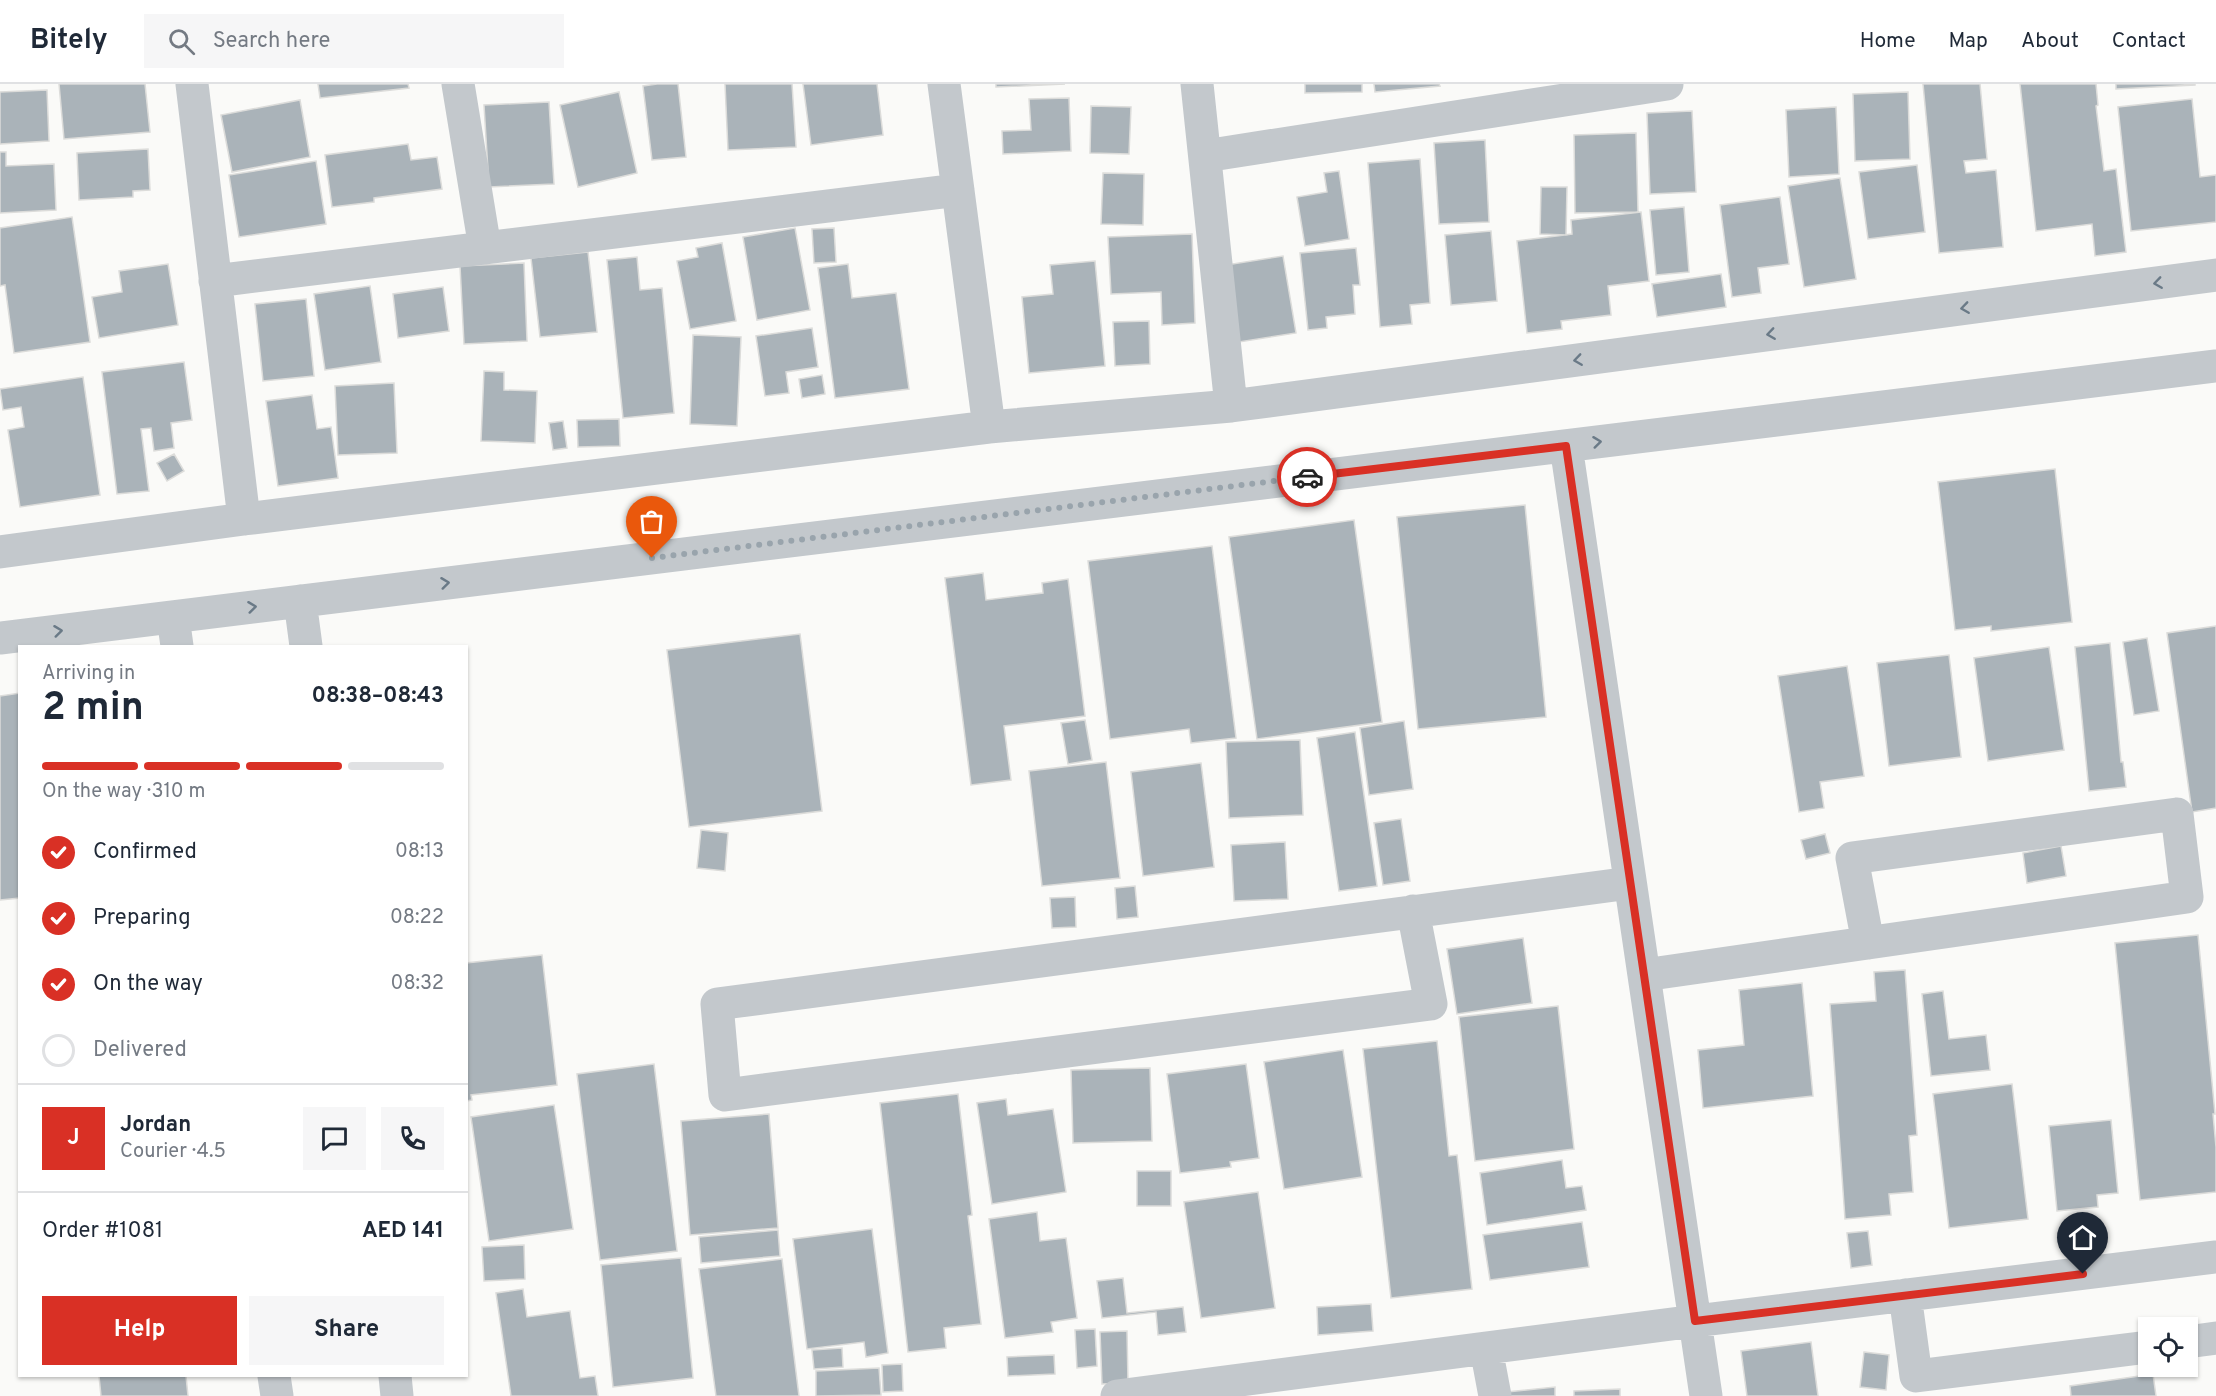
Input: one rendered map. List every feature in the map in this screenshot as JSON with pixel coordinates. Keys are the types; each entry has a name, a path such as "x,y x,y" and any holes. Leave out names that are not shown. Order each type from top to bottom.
{"street":[{"path":"192,84 244,519"},
{"path":"458,84 485,248"},
{"path":"944,84 989,427"},
{"path":"1197,84 1231,406"},
{"path":"1204,156 1667,84"},
{"path":"215,281 958,190"},
{"path":"0,552 244,519 989,427 1231,406 2216,275"},
{"path":"0,638 175,632 300,601 2216,366"},
{"path":"1566,446 1706,1396"},
{"path":"300,601 306,645"},
{"path":"1644,975 1869,943 2187,897 2177,814 1852,858 1869,943"},
{"path":"1413,911 1431,1004 725,1095 717,1004 1413,911 1630,883"},
{"path":"1117,1396 1695,1321 2216,1257"},
{"path":"1905,1295 1916,1376 2138,1348"},
{"path":"2198,1340 2216,1338"},
{"path":"1486,1348 1495,1396"},
{"path":"274,1377 277,1396"},
{"path":"395,1377 397,1396"}],"building":[{"path":"59,84 145,84 150,132 64,139"},
{"path":"318,84 408,84 409,88 320,98"},
{"path":"678,84 686,157 652,160 643,86"},
{"path":"725,84 792,84 796,147 728,150"},
{"path":"803,84 877,84 883,135 811,145"},
{"path":"996,84 1065,84 996,87"},
{"path":"1305,84 1362,84 1362,92 1305,93"},
{"path":"1374,84 1439,84 1440,86 1375,92"},
{"path":"1923,84 1980,84 1987,159 1964,161 1966,173 1996,170 2003,247 1939,253"},
{"path":"2020,84 2096,84 2098,105 2096,106 2104,171 2116,169 2126,252 2095,256 2092,224 2036,231"},
{"path":"2116,84 2195,84 2195,85 2116,89"},
{"path":"47,90 49,141 0,144 0,92"},
{"path":"619,92 637,173 578,187 560,105"},
{"path":"1908,92 1910,159 1855,161 1853,94"},
{"path":"1069,98 1071,151 1003,154 1002,131 1031,130 1029,99"},
{"path":"2192,99 2200,177 2216,175 2216,222 2131,231 2118,107"},
{"path":"300,100 310,157 232,172 221,115"},
{"path":"549,102 554,184 489,187 484,105"},
{"path":"1091,106 1131,107 1129,154 1090,153"},
{"path":"1836,107 1839,174 1789,177 1786,110"},
{"path":"1692,111 1696,192 1650,194 1647,113"},
{"path":"1636,133 1638,212 1575,213 1574,135"},
{"path":"1485,140 1489,222 1439,224 1434,143"},
{"path":"408,144 411,160 437,157 442,189 374,198 374,202 332,207 325,155"},
{"path":"148,149 150,190 133,191 133,197 79,200 77,153"},
{"path":"0,152 6,152 6,166 54,164 56,210 0,213"},
{"path":"1420,159 1430,303 1410,305 1412,324 1380,327 1368,163"},
{"path":"316,161 326,224 239,237 229,175"},
{"path":"1917,165 1925,232 1868,239 1859,172"},
{"path":"1339,171 1349,239 1305,246 1297,197 1327,192 1324,173"},
{"path":"1103,173 1144,174 1143,225 1101,224"},
{"path":"1840,178 1856,279 1804,287 1788,186"},
{"path":"1541,187 1567,187 1566,235 1540,234"},
{"path":"1780,197 1789,264 1758,268 1761,293 1732,297 1720,205"},
{"path":"1684,207 1689,272 1656,275 1650,210"},
{"path":"1641,212 1649,281 1608,286 1611,315 1561,321 1562,329 1527,333 1517,241 1572,234 1571,220"},
{"path":"72,217 90,342 14,353 5,285 0,286 0,228"},
{"path":"795,228 810,310 757,320 743,237"},
{"path":"834,228 836,262 814,263 812,229"},
{"path":"1491,231 1497,301 1451,305 1445,235"},
{"path":"1192,234 1195,323 1162,325 1161,292 1111,294 1108,237"},
{"path":"722,243 736,321 690,329 677,261 698,257 696,248"},
{"path":"1356,248 1360,285 1353,285 1355,314 1326,317 1327,328 1308,330 1300,253"},
{"path":"588,252 597,332 540,337 531,258"},
{"path":"1283,256 1296,333 1239,342 1226,265"},
{"path":"637,257 640,290 662,288 674,413 623,418 607,260"},
{"path":"1095,261 1105,366 1029,373 1022,297 1053,294 1050,265"},
{"path":"524,263 527,341 464,344 460,266"},
{"path":"168,264 178,325 99,338 92,297 122,292 119,271"},
{"path":"848,264 852,298 896,293 909,389 835,398 818,268"},
{"path":"1721,274 1726,307 1657,317 1652,284"},
{"path":"370,286 381,362 325,370 314,294"},
{"path":"443,287 449,331 398,338 393,294"},
{"path":"306,299 314,376 263,381 255,304"},
{"path":"1149,321 1150,364 1115,366 1113,322"},
{"path":"812,328 818,367 786,372 789,393 765,396 756,336"},
{"path":"693,335 741,337 737,426 690,424"},
{"path":"184,362 192,420 171,423 174,448 154,451 151,428 141,429 149,491 117,494 102,372"},
{"path":"484,371 504,372 504,390 537,391 535,443 481,441"},
{"path":"822,375 825,394 802,398 799,379"},
{"path":"83,377 100,495 20,507 8,430 24,427 21,407 3,410 0,389"},
{"path":"394,383 397,453 338,455 335,386"},
{"path":"312,395 317,429 331,427 338,478 278,486 266,401"},
{"path":"619,419 620,446 578,447 577,420"},
{"path":"563,421 567,448 553,450 549,423"},
{"path":"174,454 184,471 167,481 157,463"},
{"path":"2055,469 2072,622 1991,631 1991,626 1955,630 1938,482"},
{"path":"1525,505 1546,717 1418,729 1397,517"},
{"path":"1354,520 1382,722 1257,739 1229,537"},
{"path":"1212,546 1236,738 1191,743 1189,729 1110,739 1088,561"},
{"path":"983,573 986,600 1043,593 1042,583 1068,579 1085,716 1004,726 1011,780 971,785 945,578"},
{"path":"2216,626 2216,808 2192,812 2167,633"},
{"path":"800,634 822,811 689,827 667,650"},
{"path":"2147,638 2159,711 2134,715 2123,642"},
{"path":"2110,643 2121,762 2123,762 2126,787 2089,791 2075,647"},
{"path":"2049,647 2064,750 1988,761 1974,658"},
{"path":"1949,655 1961,757 1889,766 1877,663"},
{"path":"1847,666 1864,776 1820,782 1824,808 1799,812 1778,676"},
{"path":"18,693 18,898 0,900 0,696"},
{"path":"1085,720 1092,760 1068,764 1061,723"},
{"path":"1404,721 1413,789 1369,795 1360,728"},
{"path":"1355,732 1377,886 1339,891 1317,738"},
{"path":"1300,740 1303,815 1229,818 1226,742"},
{"path":"1106,762 1120,878 1042,886 1029,771"},
{"path":"1201,763 1214,867 1143,876 1131,772"},
{"path":"1401,819 1410,881 1383,885 1374,823"},
{"path":"701,830 728,833 725,871 697,868"},
{"path":"1825,834 1830,853 1806,859 1801,840"},
{"path":"1285,842 1288,899 1234,901 1231,845"},
{"path":"2061,846 2066,876 2027,883 2023,853"},
{"path":"1135,886 1138,917 1117,919 1115,888"},
{"path":"1075,897 1076,927 1052,928 1050,898"},
{"path":"2198,935 2215,1114 2213,1114 2216,1192 2140,1200 2115,943"},
{"path":"1523,938 1532,1003 1457,1014 1447,949"},
{"path":"542,955 557,1085 471,1095 472,1100 468,1101 468,963"},
{"path":"1905,970 1917,1135 1909,1136 1913,1192 1889,1194 1891,1215 1845,1219 1830,1004 1876,1001 1874,972"},
{"path":"1802,983 1813,1096 1703,1108 1698,1050 1744,1045 1739,990"},
{"path":"1943,991 1949,1039 1986,1035 1990,1070 1931,1076 1922,994"},
{"path":"1558,1006 1574,1149 1475,1161 1459,1017"},
{"path":"1437,1041 1449,1156 1457,1155 1472,1289 1391,1298 1363,1049"},
{"path":"1343,1050 1362,1177 1284,1189 1264,1062"},
{"path":"654,1064 677,1251 600,1260 577,1074"},
{"path":"1246,1064 1259,1158 1230,1162 1231,1167 1180,1173 1167,1074"},
{"path":"1150,1068 1152,1141 1073,1143 1071,1070"},
{"path":"2012,1084 2028,1219 1949,1228 1933,1094"},
{"path":"958,1094 972,1215 968,1216 981,1324 944,1328 946,1348 908,1352 880,1103"},
{"path":"1006,1099 1008,1115 1053,1109 1066,1192 992,1204 977,1103"},
{"path":"554,1105 573,1229 489,1241 471,1117"},
{"path":"769,1114 778,1228 690,1235 681,1121"},
{"path":"2111,1120 2118,1193 2097,1195 2098,1207 2057,1211 2049,1126"},
{"path":"1562,1160 1566,1188 1582,1186 1586,1210 1487,1225 1480,1173"},
{"path":"1137,1171 1171,1171 1171,1206 1137,1206"},
{"path":"1258,1192 1275,1308 1201,1318 1184,1202"},
{"path":"1037,1212 1040,1241 1066,1238 1077,1318 1051,1322 1053,1332 1005,1338 989,1219"},
{"path":"1582,1222 1589,1267 1490,1280 1483,1235"},
{"path":"872,1229 888,1353 866,1357 864,1342 807,1349 793,1239"},
{"path":"778,1230 780,1256 701,1263 699,1237"},
{"path":"1868,1231 1872,1265 1851,1268 1847,1233"},
{"path":"524,1245 525,1279 484,1281 482,1247"},
{"path":"681,1258 693,1378 613,1387 601,1265"},
{"path":"782,1259 799,1396 716,1396 699,1269"},
{"path":"1123,1278 1127,1313 1183,1307 1186,1332 1158,1335 1156,1312 1102,1318 1097,1281"},
{"path":"523,1289 527,1317 570,1311 580,1378 595,1376 598,1396 511,1396 496,1293"},
{"path":"1371,1304 1373,1331 1318,1335 1317,1307"},
{"path":"1095,1329 1097,1366 1077,1368 1075,1330"},
{"path":"1127,1331 1128,1383 1102,1384 1100,1332"},
{"path":"1811,1342 1818,1396 1747,1396 1741,1351"},
{"path":"842,1348 843,1367 814,1369 812,1350"},
{"path":"1864,1352 1889,1355 1886,1390 1860,1387"},
{"path":"1054,1355 1055,1374 1008,1376 1007,1357"},
{"path":"902,1364 903,1391 883,1392 882,1365"},
{"path":"879,1368 881,1395 816,1396 816,1371"},
{"path":"2138,1376 2153,1377 2156,1396 2071,1396 2070,1386"},
{"path":"99,1377 186,1377 188,1396 101,1396"},
{"path":"1555,1387 1555,1396 1507,1396 1507,1392"},
{"path":"1620,1389 1620,1396 1574,1396 1574,1391"}],"way so far":[{"path":"652,558 1307,477"}],"route":[{"path":"1307,477 1566,446 1695,1321 2083,1274"}]}
